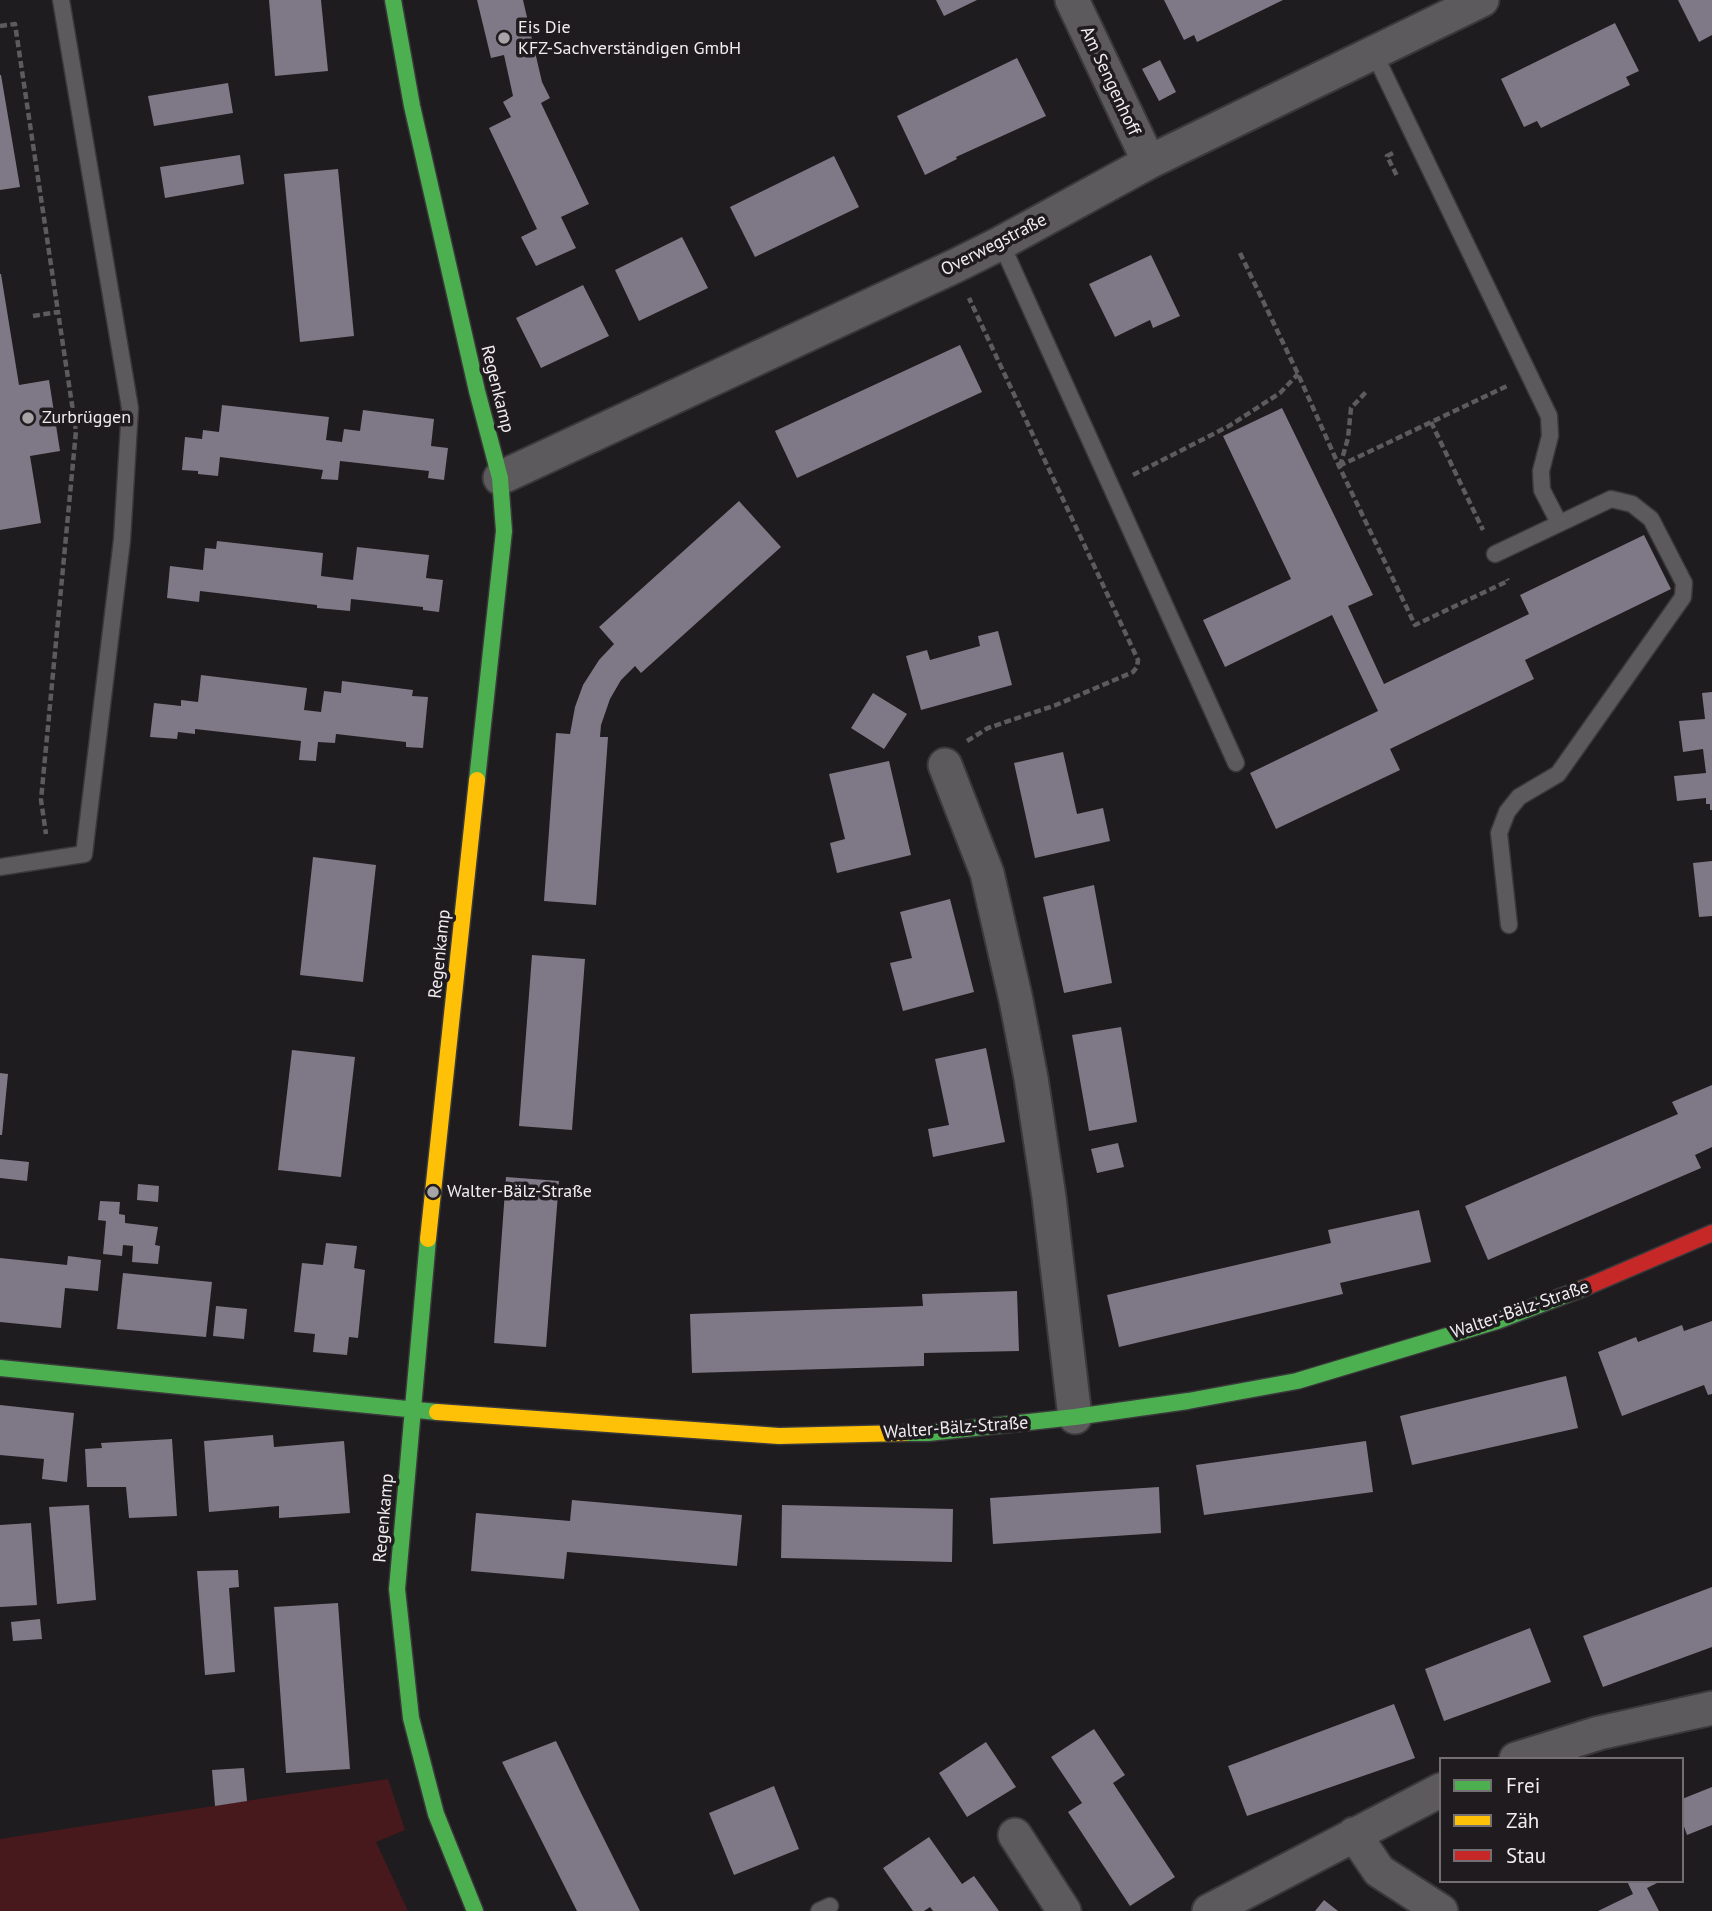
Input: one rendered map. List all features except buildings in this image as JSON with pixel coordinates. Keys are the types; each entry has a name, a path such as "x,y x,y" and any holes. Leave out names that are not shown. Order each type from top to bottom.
{"street":[{"name":"Regenkamp","path":"393,0 412,106 477,391 500,478 504,531 434,1179 397,1589 411,1718 436,1814 475,1911"},
{"name":"Am Sengenhoff","path":"1072,0 1149,162"},
{"name":"Overwegstraße","path":"500,478 954,266 1149,162 1482,0"},
{"path":"945,765 987,873 1016,1000 1049,1197 1075,1418"},
{"name":"Walter-Bälz-Straße","path":"0,1368 412,1410 779,1436 928,1433 1075,1418 1297,1381 1497,1321 1600,1282 1712,1233"},
{"path":"1522,1757 1599,1733 1712,1708"},
{"path":"1209,1911 1439,1791"},
{"path":"1354,1834 1379,1871 1441,1911"},
{"path":"1015,1835 1064,1911"}],"lane":[{"path":"0,867 84,854 122,540 130,408 61,0"},
{"path":"1374,53 1549,416 1550,436 1541,471 1542,490 1559,523"},
{"path":"1001,243 1236,763"},
{"path":"1494,554 1611,499 1632,504 1651,519 1684,583 1683,597 1558,775 1519,797 1507,812 1499,833 1508,925"}],"path":[{"path":"0,26 15,23 76,431 41,800 50,859"},
{"path":"1240,253 1415,625 1508,581 1431,422"},
{"path":"945,765 968,739 988,728 1056,705 1133,672 1138,660 954,266"},
{"path":"33,316 58,312"},
{"path":"1110,486 1229,426 1280,393 1298,374"},
{"path":"1339,467 1530,375"},
{"path":"1339,467 1348,438 1351,408 1366,392"}],"shaded area":[{"path":"388,1779 405,1830 376,1842 408,1911 0,1911 0,1839"}],"traffic: fast":[{"path":"393,0 412,106 477,391 500,478 504,531 477,780"},
{"path":"428,1239 397,1589 411,1718 436,1814 475,1911"},
{"path":"905,1433 928,1433 1075,1417 1188,1401 1297,1381 1497,1321 1584,1288"},
{"path":"0,1368 437,1412"}],"traffic: slow":[{"path":"428,1239 477,780"},
{"path":"437,1412 779,1436 905,1433"}],"traffic: jam":[{"path":"1584,1288 1712,1233"}],"place":[{"name":"Eis Die KFZ-Sachverständigen GmbH","path":"504,38"},
{"name":"Zurbrüggen","path":"28,418"},
{"name":"Walter-Bälz-Straße","path":"433,1192"}]}
